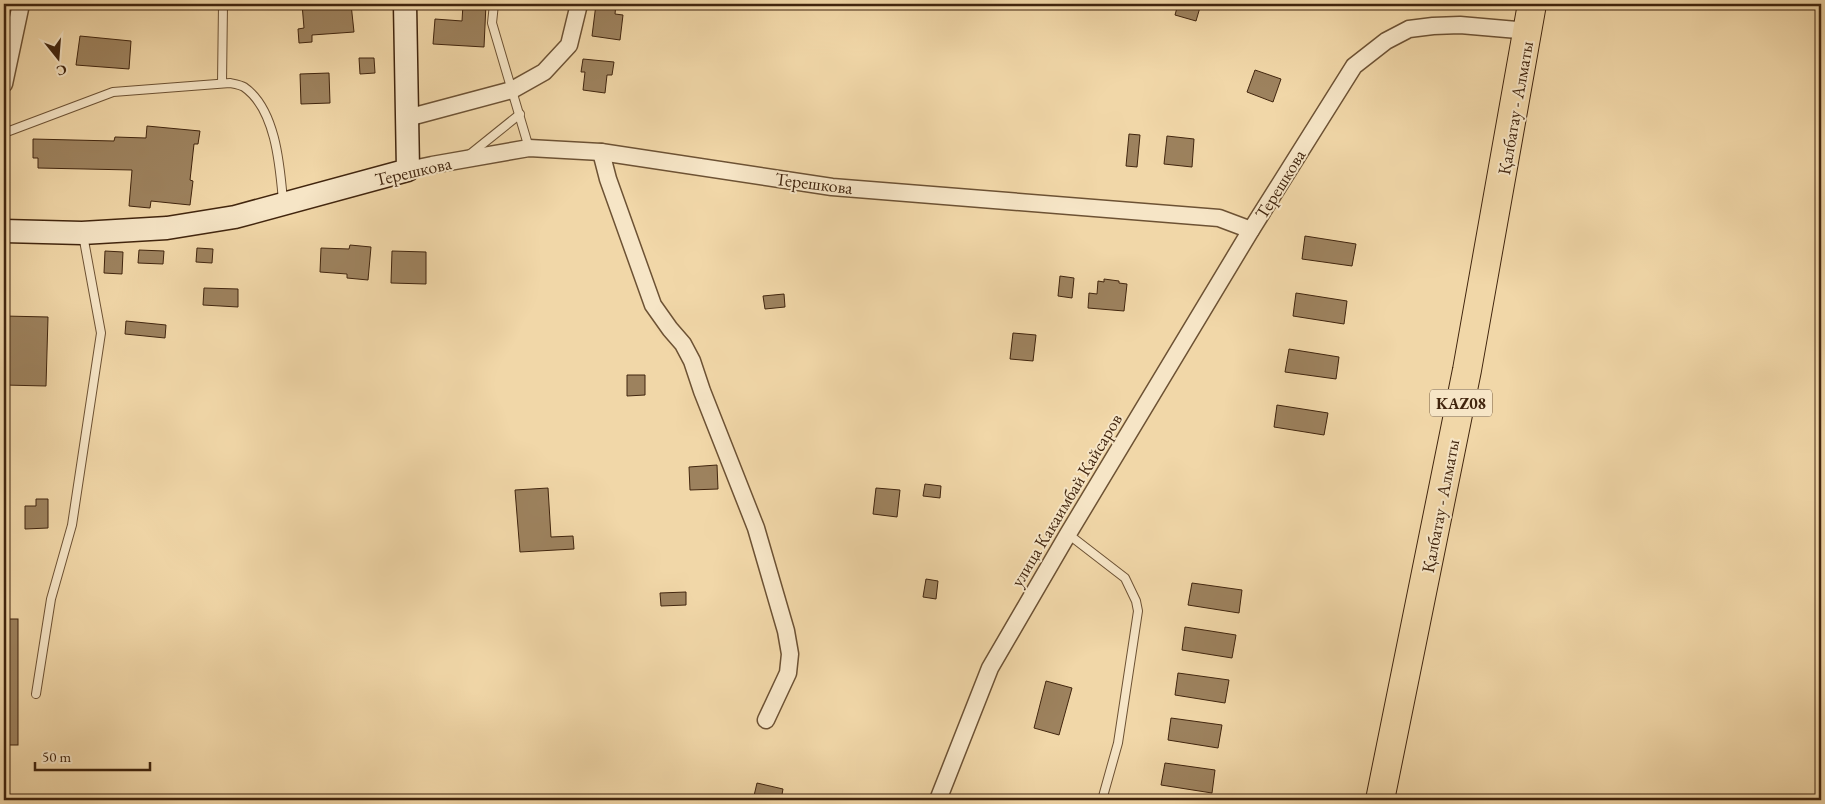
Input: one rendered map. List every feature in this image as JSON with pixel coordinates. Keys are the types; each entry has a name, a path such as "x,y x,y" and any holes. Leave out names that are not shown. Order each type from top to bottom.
{"highway":[{"name":"Қалбатау - Алматы","path":"1380,800 1468,370 1529,31 1532,4"}],"street":[{"path":"4,84 21,4"},
{"path":"405,4 408,170"},
{"path":"407,118 512,90 544,72 569,45 579,4"},
{"name":"Терешкова","path":"4,231 82,233 167,228 235,217 408,170 528,148 600,152 832,187 1219,218 1251,230 1354,66 1386,41 1409,29 1433,26 1460,25 1529,31"},
{"path":"600,152 653,305 683,344 692,361 756,528 786,631 790,654 788,673 766,720"},
{"name":"улица Какаимбай Кайсаров","path":"938,800 990,668 1068,534 1251,230"}],"lane":[{"path":"222,83 223,4"},
{"path":"494,4 492,23 520,114 528,148"},
{"path":"4,133 114,92 230,82 244,86 256,98 267,118 279,156 283,203"},
{"path":"464,160 520,114"},
{"path":"36,694 51,599 72,525 101,333 82,233"},
{"path":"1068,534 1125,578 1136,601 1138,611 1118,743 1102,800"}],"building":[{"path":"302,4 351,4 354,32 312,35 312,42 299,43 298,29 304,28"},
{"path":"463,4 486,4 484,47 433,44 435,19 462,21"},
{"path":"596,4 616,4 615,14 623,15 620,40 592,36"},
{"path":"1178,4 1201,4 1196,21 1175,15"},
{"path":"80,36 131,41 129,69 76,65"},
{"path":"359,58 374,58 375,73 360,74"},
{"path":"583,59 614,62 612,75 607,75 605,93 583,90 585,72 581,72"},
{"path":"1255,70 1281,79 1273,102 1247,92"},
{"path":"329,73 330,103 301,104 300,74"},
{"path":"147,126 200,131 198,144 194,144 190,180 193,181 190,205 151,201 150,208 129,206 132,170 38,168 38,158 33,158 33,139 114,141 115,137 146,138"},
{"path":"1129,134 1140,135 1137,167 1126,166"},
{"path":"1167,136 1194,139 1192,167 1164,164"},
{"path":"1305,236 1356,244 1352,266 1302,259"},
{"path":"350,245 371,247 368,280 347,278 347,274 320,272 321,248 349,249"},
{"path":"197,248 213,249 212,263 196,262"},
{"path":"139,250 164,251 163,264 138,263"},
{"path":"105,251 123,252 122,274 104,273"},
{"path":"392,251 426,252 426,284 391,283"},
{"path":"1060,276 1074,278 1072,298 1058,296"},
{"path":"1104,279 1127,284 1124,311 1088,308 1089,293 1097,294 1098,281 1104,282"},
{"path":"204,288 238,289 238,307 203,305"},
{"path":"1296,293 1347,301 1344,324 1293,316"},
{"path":"784,294 785,307 765,309 763,296"},
{"path":"4,316 48,317 46,386 4,385"},
{"path":"126,321 166,325 165,338 125,334"},
{"path":"1013,333 1036,335 1033,361 1010,359"},
{"path":"1289,349 1339,357 1336,379 1285,372"},
{"path":"627,375 645,375 645,395 627,396"},
{"path":"1277,405 1328,413 1324,435 1274,427"},
{"path":"717,465 718,489 690,490 689,467"},
{"path":"925,484 941,486 940,498 923,496"},
{"path":"548,488 551,537 573,536 574,549 520,552 515,490"},
{"path":"876,488 900,490 897,517 873,514"},
{"path":"36,499 48,499 48,528 25,529 25,506 36,506"},
{"path":"926,579 938,581 936,599 923,597"},
{"path":"1192,583 1242,590 1239,613 1188,605"},
{"path":"686,592 686,605 661,606 660,593"},
{"path":"4,619 18,619 18,745 4,745"},
{"path":"1185,627 1236,635 1232,658 1182,650"},
{"path":"1178,673 1229,680 1225,703 1175,695"},
{"path":"1046,681 1072,688 1059,735 1034,728"},
{"path":"1171,718 1222,725 1218,748 1168,740"},
{"path":"1165,763 1215,770 1212,793 1161,785"},
{"path":"757,783 783,789 781,800 753,800"}]}
